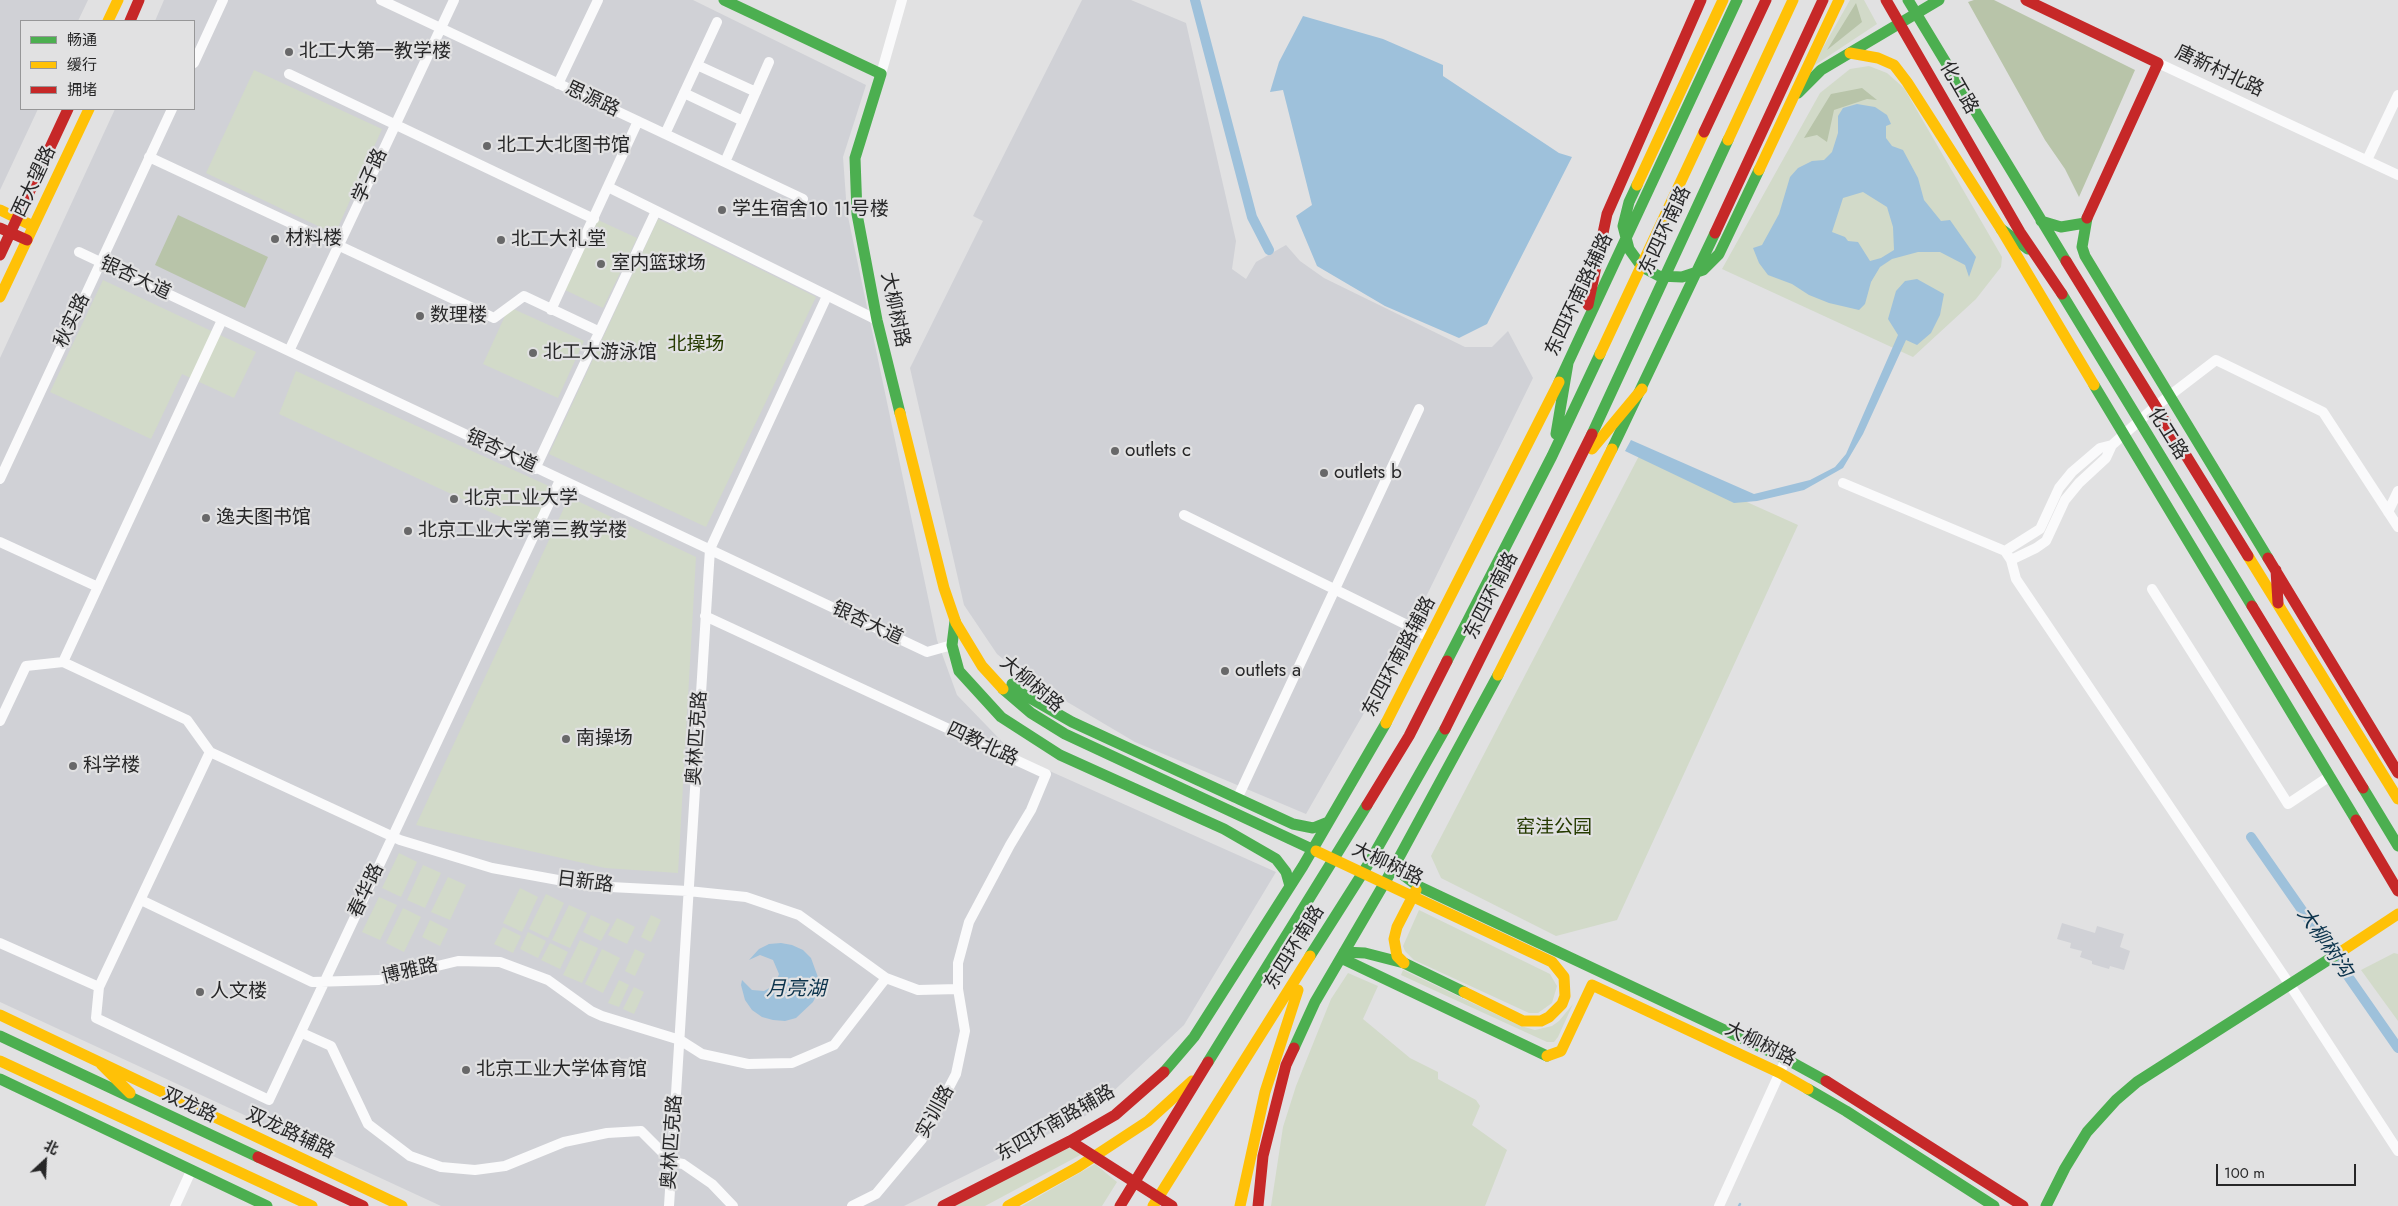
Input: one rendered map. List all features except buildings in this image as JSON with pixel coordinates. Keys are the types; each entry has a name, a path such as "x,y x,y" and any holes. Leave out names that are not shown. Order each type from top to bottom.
{"main road":[{"path":"108,20 118,0"},
{"path":"130,20 139,0"},
{"path":"724,0 881,74"},
{"path":"1584,326 1602,234 1608,214 1701,0"},
{"path":"1722,0 1629,202 1623,226 1628,249 1642,266 1659,276 1682,277 1703,270 1719,254 1839,0"},
{"name":"东四环南路辅路","path":"943,1206 1070,1141 1115,1115 1162,1076 1194,1037 1290,886 1385,725 1568,363 1737,0"},
{"name":"东四环南路","path":"1121,1204 1148,1163 1409,736 1552,456 1766,0"},
{"name":"东四环南路","path":"1153,1206 1369,863 1434,750 1577,466 1792,0"},
{"path":"1258,1206 1263,1156 1286,1064 1315,1002 1395,865 1523,629 1642,389 1823,0"},
{"name":"化工路","path":"1886,0 2033,252 2064,296 2138,422 2398,846"},
{"name":"化工路","path":"1908,0 2041,221 2398,799"},
{"path":"1792,99 1821,70 1939,0"},
{"name":"唐新村北路","path":"2026,0 2158,63"},
{"path":"1850,53 1878,58 1894,65 1907,82 2001,229 2398,891"},
{"path":"2158,63 2085,223 2082,247 2085,256 2171,395 2398,773"},
{"name":"大柳树路","path":"881,74 854,158 857,214 876,320 944,588 955,620 966,643 982,666 1031,713 1064,734 1552,962 1560,969 1566,986 1562,1004 1556,1011 1541,1021 1523,1020 1404,963 1365,954 1342,955"},
{"name":"西大望路","path":"0,255 5,230 17,218 68,110"},
{"name":"西大望路","path":"0,298 89,110"},
{"path":"0,210 33,226"},
{"path":"2041,221 2061,227 2078,226 2085,223"},
{"path":"2001,229 2033,252"},
{"path":"5,230 27,240"},
{"path":"1552,456 1568,363"},
{"path":"1577,466 1642,389"},
{"path":"2276,570 2278,604"},
{"path":"955,620 952,645 959,671 1001,717 1060,755 1224,829 1276,859 1286,872 1290,886"},
{"path":"955,620 976,642 998,672 1023,694 1072,722 1293,824 1313,828 1328,822"},
{"path":"1224,829 1230,826 1239,805 1237,799"},
{"name":"大柳树路","path":"1395,865 1402,874 1418,886 1597,972 1786,1059 1831,1084 2023,1206"},
{"path":"1404,963 1397,956 1394,939 1397,927 1418,886"},
{"path":"2046,1206 2074,1150 2100,1115 2137,1082 2398,914"},
{"path":"1240,1206 1265,1092 1284,1027 1311,955"},
{"path":"1342,955 1547,1056 1561,1051 1597,972"},
{"name":"大柳树路","path":"1592,985 1780,1073 1846,1110 1994,1206"},
{"name":"双龙路辅路","path":"0,1015 402,1206"},
{"name":"双龙路","path":"0,1036 363,1206"},
{"name":"双龙路","path":"0,1061 312,1206"},
{"path":"101,1064 138,1101"},
{"path":"1008,1206 1078,1168 1148,1121 1204,1071"},
{"path":"0,1079 267,1206"},
{"path":"1070,1141 1172,1206"}],"street":[{"path":"195,61 222,0"},
{"name":"思源路","path":"381,0 803,199"},
{"name":"学子路","path":"289,351 454,0"},
{"path":"558,84 598,0"},
{"path":"881,74 902,0"},
{"path":"665,134 717,22"},
{"path":"725,162 769,62"},
{"name":"唐新村北路","path":"2158,63 2398,175"},
{"path":"697,64 756,92"},
{"path":"289,74 594,219"},
{"path":"684,93 743,121"},
{"path":"2366,160 2398,96"},
{"name":"秋实路","path":"0,479 172,110"},
{"path":"551,310 638,121"},
{"path":"149,157 494,318 524,296 598,331"},
{"path":"608,187 876,320"},
{"path":"535,469 598,331 656,211"},
{"name":"银杏大道","path":"79,252 535,469 710,549 927,652 952,645"},
{"name":"奥林匹克路","path":"669,1206 710,549 827,296"},
{"path":"64,662 222,320"},
{"path":"1843,483 2008,555 2036,548 2046,541 2065,500 2078,483 2106,458 2112,445 2156,406 2216,360 2323,412 2398,527"},
{"path":"1237,799 1419,410"},
{"name":"春华路","path":"99,987 96,1018 269,1100 560,480"},
{"path":"2388,512 2398,491"},
{"path":"1184,515 1430,638"},
{"path":"0,542 98,588"},
{"path":"2008,555 2016,579 2290,985 2398,1151"},
{"path":"2152,589 2288,804 2330,776"},
{"name":"四教北路","path":"706,616 1046,774 1032,810 1010,845 969,922 958,963 958,989"},
{"path":"0,721 26,666 64,662 186,720 210,752 99,987 0,943"},
{"name":"日新路","path":"210,752 392,837 492,868 591,886 688,891 746,897 799,915 886,978 918,990 958,989"},
{"name":"博雅路","path":"141,900 312,982 379,980 458,961 500,962 548,980 590,1011 602,1016 680,1040 702,1054 748,1064 792,1063 834,1045 886,978"},
{"name":"实训路","path":"852,1206 876,1194 922,1139 956,1074 964,1030 958,989"},
{"path":"302,1033 331,1046 368,1124 410,1156 441,1167 476,1170 506,1166 564,1142 607,1133 641,1132 672,1162 683,1164 712,1184 733,1206"},
{"path":"1719,1206 1786,1059"},
{"path":"175,1206 191,1171"}],"shaded area":[{"path":"0,0 88,0 78,20 20,20 20,110 38,110 0,190"},
{"name":"北京工业大学","path":"164,0 693,0 866,85 843,157 847,212 937,640 957,695 1016,756 1276,872 1184,1025 1089,1114 904,1206 441,1206 0,1002 0,358 115,110 195,110 195,20 155,20"},
{"path":"1082,0 1131,0 1186,23 1236,241 1232,269 1246,279 1256,262 1286,245 1300,261 1324,278 1465,347 1492,347 1508,331 1533,378 1399,652 1306,814 1135,742 1025,677 997,654 964,605 910,368 983,221 973,216"},
{"path":"2062,923 2095,933 2097,926 2124,934 2120,947 2130,951 2124,970 2110,966 2109,969 2092,964 2092,961 2080,957 2082,951 2070,948 2071,943 2057,939"}],"green space":[{"path":"1850,0 1864,0 1877,24 1812,67"},
{"path":"1974,0 1994,0 2135,70 2079,197 2065,169 2045,140 1968,2"},
{"path":"1856,3 1862,22 1827,50"},
{"path":"1869,66 1887,73 1904,88 2002,257 2001,267 1976,299 1913,357 1722,269 1820,93 1850,69"},
{"path":"254,70 382,129 335,234 206,173"},
{"path":"1862,88 1877,100 1867,99 1834,110 1827,142 1817,135 1804,138 1831,94"},
{"path":"178,215 268,257 245,308 155,265"},
{"name":"北操场","path":"658,219 816,297 706,527 549,454"},
{"name":"室内篮球场","path":"598,220 637,238 603,308 565,290"},
{"path":"103,280 256,352 234,398 182,374 151,439 50,392"},
{"name":"北工大游泳馆","path":"509,307 584,341 558,398 483,364"},
{"path":"296,371 551,487 531,531 279,414"},
{"name":"窑洼公园","path":"1640,454 1798,525 1617,920 1556,936 1441,878 1431,856"},
{"path":"569,497 696,557 678,873 605,868 416,825"},
{"path":"399,853 417,862 401,897 382,888"},
{"path":"423,865 441,873 425,908 407,900"},
{"path":"448,877 466,885 450,920 431,912"},
{"path":"520,888 538,897 522,932 503,923"},
{"path":"546,894 564,903 548,938 529,929"},
{"path":"379,897 397,905 380,940 362,932"},
{"path":"569,905 587,913 570,948 552,940"},
{"path":"403,908 421,917 404,952 386,943"},
{"path":"1419,910 1550,974 1557,986 1552,1003 1538,1013 1529,1013 1414,960 1405,951 1403,946"},
{"path":"591,915 610,924 601,941 583,932"},
{"path":"651,915 661,920 651,942 641,937"},
{"path":"617,918 635,927 627,944 608,935"},
{"path":"430,920 448,929 440,946 422,937"},
{"path":"503,927 521,936 513,953 494,944"},
{"path":"528,932 546,941 538,958 520,949"},
{"path":"580,940 598,948 582,983 563,975"},
{"path":"550,943 568,952 560,969 541,960"},
{"path":"602,949 620,958 603,993 585,984"},
{"path":"635,949 645,954 635,976 625,971"},
{"path":"2394,953 2398,954 2398,1021 2361,970"},
{"path":"1403,970 1521,1026 1535,1030 1552,1026 1559,1021 1573,1004 1558,1037 1554,1042 1547,1042 1401,975"},
{"path":"1348,973 1378,986 1363,1019 1410,1058 1438,1072 1438,1079 1476,1100 1480,1106 1472,1125 1507,1150 1485,1206 1271,1206 1283,1127 1296,1086 1331,999"},
{"path":"619,980 629,985 619,1007 608,1003"},
{"path":"634,987 644,992 634,1014 623,1009"},
{"path":"1069,1148 1084,1153 985,1206 952,1206"},
{"path":"1095,1164 1117,1182 1102,1206 1022,1206"}],"water":[{"path":"1303,16 1383,39 1443,65 1443,76 1559,153 1572,157 1487,324 1459,338 1385,306 1317,266 1296,216 1312,205 1283,90 1270,92 1279,62"},
{"path":"1857,104 1875,107 1887,115 1891,124 1886,126 1886,138 1892,146 1903,150 1918,178 1924,200 1941,221 1950,220 1976,257 1969,277 1965,265 1940,252 1918,252 1892,259 1880,267 1871,282 1865,304 1859,310 1829,303 1809,295 1792,284 1768,275 1759,263 1753,248 1762,245 1779,214 1790,177 1798,168 1812,161 1824,160 1832,152 1838,133 1838,116 1843,108","holes":["1863,192 1887,207 1893,227 1894,250 1881,258 1870,261 1858,242 1848,241 1845,237 1832,232 1843,198"]},
{"path":"1917,279 1944,294 1940,315 1931,333 1917,345 1906,340 1863,434 1843,468 1804,490 1757,501 1734,503 1625,451 1631,440 1754,494 1810,480 1835,467 1846,454 1898,335 1888,319 1896,291 1905,281"},
{"name":"月亮湖","path":"781,943 803,950 811,958 819,980 818,992 813,1002 796,1018 785,1021 762,1017 752,1010 745,1000 741,985 742,980 752,990 764,991 775,985 779,974 773,960 760,955 749,960 759,949 769,944"}],"waterway":[{"path":"1195,0 1252,217 1269,250"},
{"name":"大柳树沟","path":"2251,837 2398,1048"}],"traffic: fast":[{"path":"724,0 881,74 855,158 857,214 877,320 900,413"},
{"path":"1559,382 1737,0"},
{"path":"1908,0 2066,261"},
{"path":"1798,93 1821,70 1939,0"},
{"path":"1592,434 1728,140"},
{"path":"1637,185 1629,202 1623,226 1629,249 1642,267 1659,276 1682,277 1703,270 1719,254 1759,170"},
{"path":"2087,218 2082,247 2085,256 2268,558"},
{"path":"2041,221 2061,227 2085,223"},
{"path":"2001,229 2028,249"},
{"path":"1612,449 1715,233"},
{"path":"2062,294 2252,606"},
{"path":"1447,661 1552,456 1600,354"},
{"path":"1556,434 1568,363"},
{"path":"2094,385 2356,820"},
{"path":"955,621 952,645 959,671 1001,717 1060,755 1224,829 1276,859 1286,872 1290,886"},
{"path":"1294,1048 1315,1002 1395,865 1498,675"},
{"path":"1012,684 1023,694 1072,722 1293,824 1313,828 1328,822"},
{"path":"1003,689 1031,713 1065,734 1316,851"},
{"path":"1164,1072 1194,1037 1303,866 1386,723"},
{"path":"1310,956 1369,863 1445,729"},
{"path":"2363,788 2398,846"},
{"path":"1208,1062 1367,805"},
{"path":"1395,865 1402,874 1418,886 1786,1059 1826,1081"},
{"path":"2046,1206 2065,1168 2087,1132 2116,1100 2137,1082 2342,951"},
{"path":"1344,952 1365,953 1404,963 1464,992"},
{"path":"1341,958 1547,1056"},
{"path":"0,1036 258,1157"},
{"path":"0,1079 267,1206"},
{"path":"1808,1089 1846,1111 1994,1206"}],"traffic: slow":[{"path":"108,20 118,0"},
{"path":"1637,185 1723,0"},
{"path":"1728,140 1793,0"},
{"path":"1759,170 1839,0"},
{"path":"1850,53 1878,58 1894,65 1907,82 2001,229 2094,385"},
{"path":"0,297 89,110"},
{"path":"1600,354 1704,132"},
{"path":"0,210 33,226"},
{"path":"1386,723 1559,382"},
{"path":"1592,449 1642,389"},
{"path":"900,413 944,588 956,623 982,666 1003,689"},
{"path":"1498,675 1612,449"},
{"path":"2248,556 2398,799"},
{"path":"1316,851 1552,962 1564,977 1565,996 1562,1004 1549,1017 1541,1021 1523,1021 1464,992"},
{"path":"1404,963 1397,956 1394,939 1397,927 1416,890"},
{"path":"2342,951 2398,914"},
{"path":"1153,1206 1310,956"},
{"path":"1547,1056 1561,1051 1592,985 1780,1073 1808,1089"},
{"path":"1240,1206 1265,1092 1298,990"},
{"path":"0,1015 402,1206"},
{"path":"0,1061 312,1206"},
{"path":"101,1064 130,1093"},
{"path":"1008,1206 1078,1167 1148,1121 1192,1081"}],"traffic: jam":[{"path":"130,20 139,0"},
{"path":"1588,305 1607,214 1701,0"},
{"path":"1704,132 1766,0"},
{"path":"1715,233 1823,0"},
{"path":"1886,0 2020,232 2062,294"},
{"path":"2026,0 2158,63 2087,218"},
{"path":"0,255 68,110"},
{"path":"0,228 27,240"},
{"path":"2066,261 2248,556"},
{"path":"1445,729 1592,434"},
{"path":"2268,558 2398,773"},
{"path":"2276,570 2278,603"},
{"path":"2252,606 2363,788"},
{"path":"1367,805 1409,736 1447,661"},
{"path":"2356,820 2398,891"},
{"path":"1258,1206 1263,1156 1286,1065 1294,1048"},
{"path":"1120,1206 1208,1062"},
{"path":"943,1206 1070,1141 1115,1115 1164,1072"},
{"path":"1826,1081 2023,1206"},
{"path":"1070,1141 1172,1206"},
{"path":"258,1157 363,1206"}],"place":[{"name":"北工大第一教学楼","path":"289,52"},
{"name":"北工大北图书馆","path":"487,146"},
{"name":"学生宿舍10 11号楼","path":"722,210"},
{"name":"材料楼","path":"275,239"},
{"name":"北工大礼堂","path":"501,240"},
{"name":"室内篮球场","path":"601,264"},
{"name":"数理楼","path":"420,316"},
{"name":"北工大游泳馆","path":"533,353"},
{"name":"outlets c","path":"1115,451"},
{"name":"outlets b","path":"1324,473"},
{"name":"北京工业大学","path":"454,499"},
{"name":"逸夫图书馆","path":"206,518"},
{"name":"北京工业大学第三教学楼","path":"408,531"},
{"name":"outlets a","path":"1225,671"},
{"name":"南操场","path":"566,739"},
{"name":"科学楼","path":"73,766"},
{"name":"人文楼","path":"200,992"},
{"name":"北京工业大学体育馆","path":"466,1070"}]}
